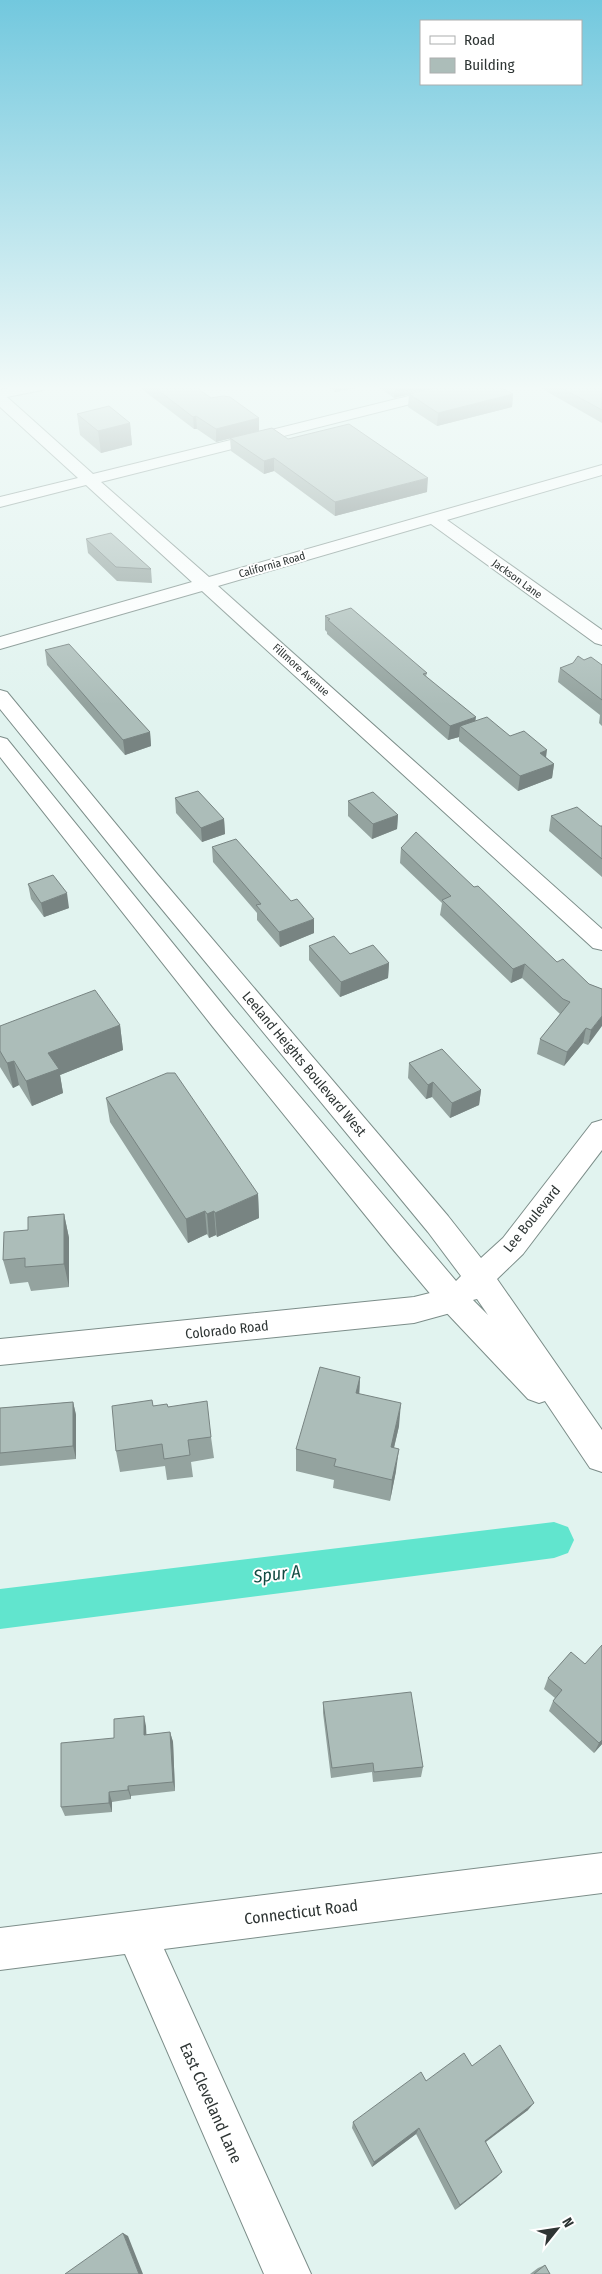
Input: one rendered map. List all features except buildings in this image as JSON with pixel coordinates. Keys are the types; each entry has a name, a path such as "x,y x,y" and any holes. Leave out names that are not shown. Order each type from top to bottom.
{"street":[{"path":"0,502 36,493"},
{"name":"Fillmore Avenue","path":"104,493 602,942"},
{"name":"California Road","path":"0,643 520,493"},
{"name":"Jackson Lane","path":"432,518 599,633"},
{"name":"Leeland Heights Boulevard West","path":"0,696 150,880 435,1221 480,1279 597,1451"},
{"name":"Leeland Heights Boulevard West","path":"0,743 222,1021 401,1240 454,1300 597,1451"},
{"name":"Lee Boulevard","path":"454,1300 480,1279 512,1246 602,1130"},
{"name":"Colorado Road","path":"0,1352 404,1311 454,1300"},
{"name":"Connecticut Road","path":"0,1949 602,1873"},
{"name":"East Cleveland Lane","path":"136,1932 247,2186 288,2274"}],"waterway":[{"name":"Spur A","path":"0,1609 554,1540"}]}
